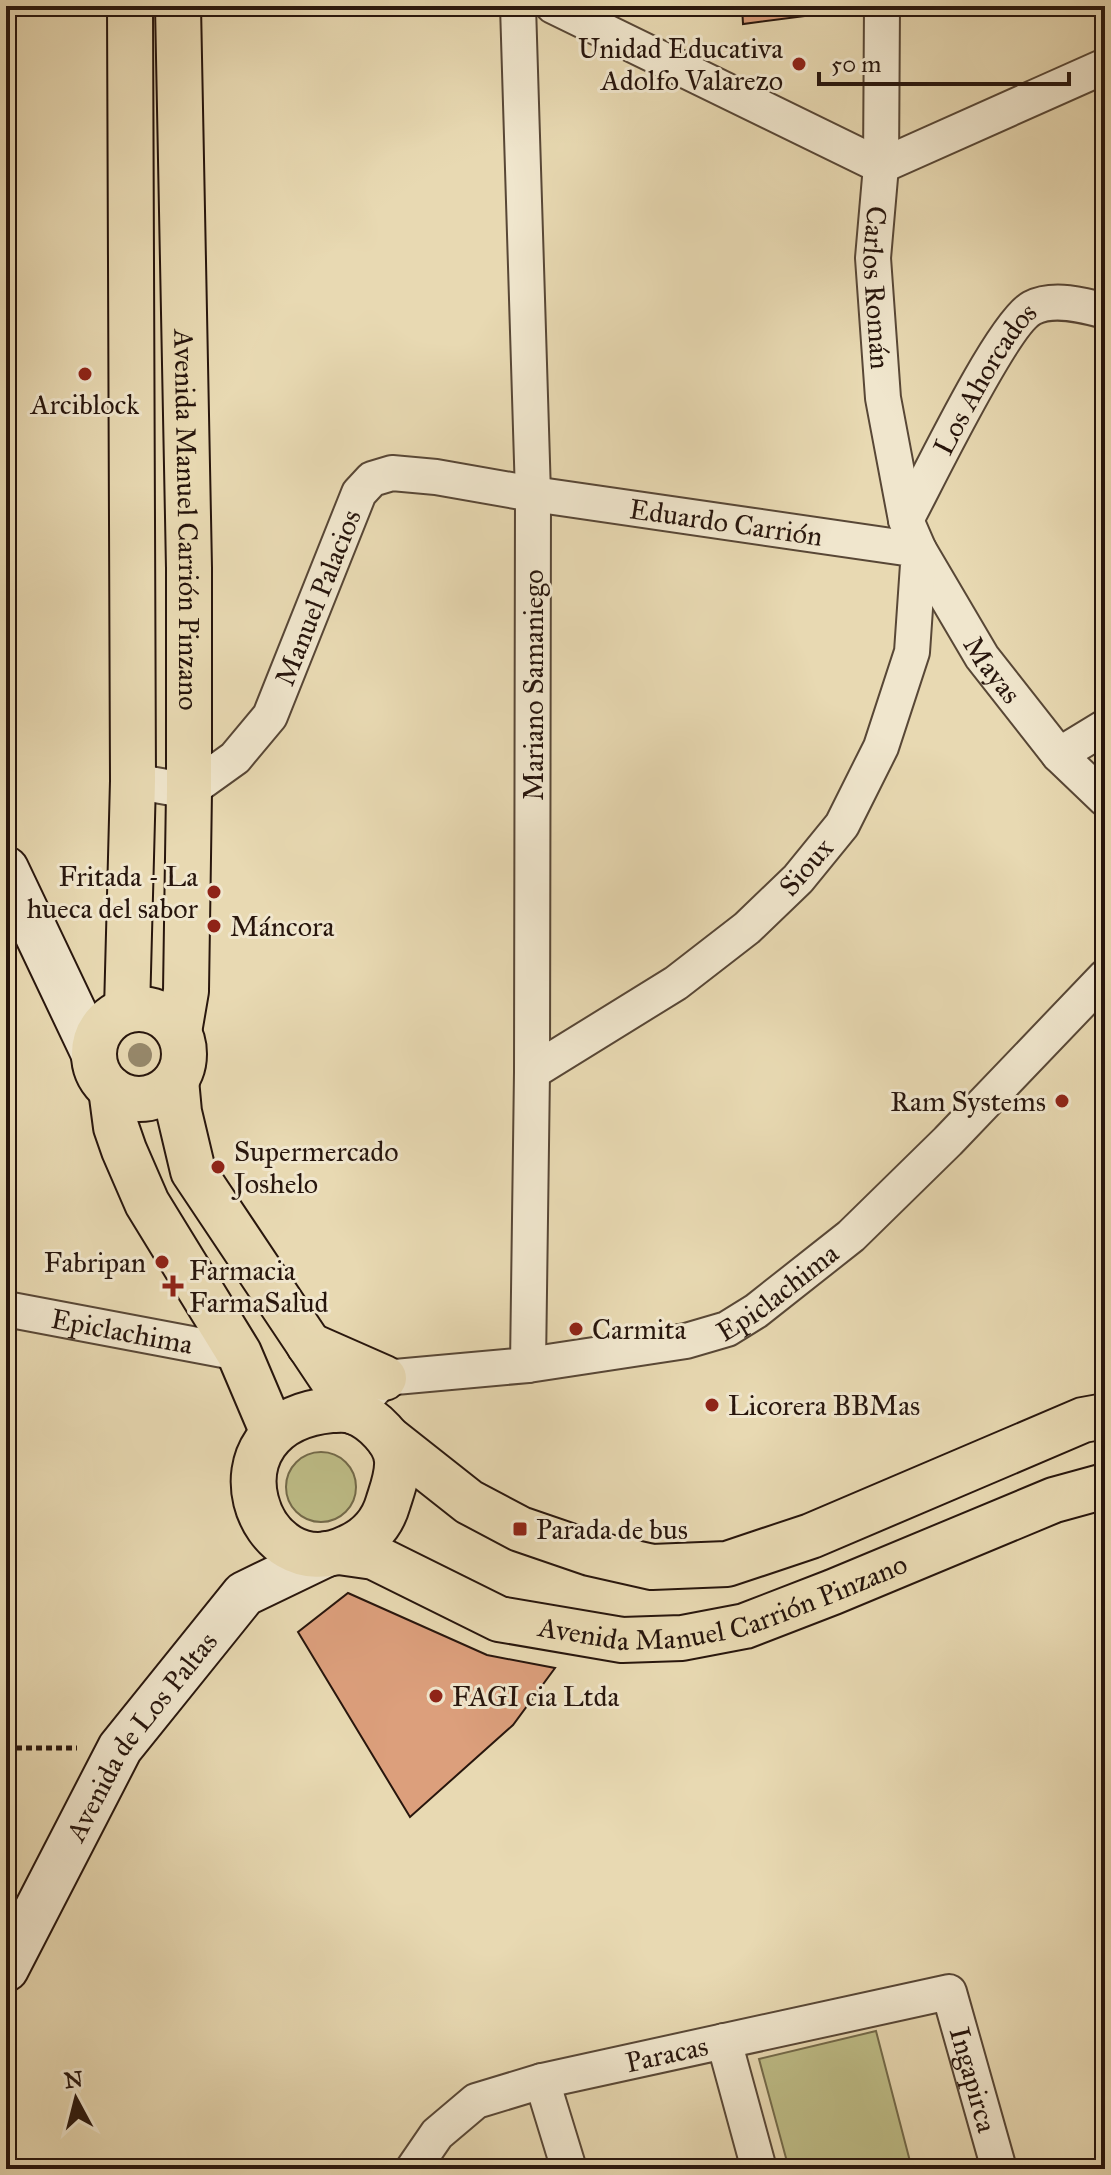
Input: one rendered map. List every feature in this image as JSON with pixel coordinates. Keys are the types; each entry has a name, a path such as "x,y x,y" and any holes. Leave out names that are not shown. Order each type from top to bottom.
{"main road":[{"name":"Avenida Manuel Carrión Pinzano","path":"130,6 133,781 111,1042 116,1127 147,1203 239,1353 273,1433"},
{"name":"Avenida Manuel Carrión Pinzano","path":"178,6 189,568 186,991 179,1032"},
{"path":"6,869 67,998 111,1042 123,1097 151,1098 166,1092 184,1065 185,1048 179,1032 170,1020 157,1012 142,1008 111,1042"},
{"path":"176,1080 179,1112 193,1171 354,1412 388,1438 398,1460 384,1518 365,1540 333,1553 308,1553 289,1546 274,1535 260,1516 253,1496 253,1473 261,1452 273,1433 310,1412 354,1412"},
{"path":"309,1345 384,1378"},
{"name":"Avenida Manuel Carrión Pinzano","path":"388,1438 469,1502 520,1529 590,1553 652,1567 727,1564 811,1536 1083,1420 1105,1416"},
{"name":"Avenida Manuel Carrión Pinzano","path":"333,1553 374,1557 499,1619 622,1640 682,1638 745,1626 1054,1500 1105,1486"},
{"path":"244,1594 274,1535"},
{"name":"Avenida de Los Paltas","path":"6,1969 120,1748 244,1594 333,1553"}],"street":[{"name":"Mariano Samaniego","path":"518,6 533,494 528,1365"},
{"path":"553,6 881,166 1105,66"},
{"name":"Carlos Román","path":"882,6 881,166 873,258 883,398 912,535"},
{"name":"Los Ahorcados","path":"912,535 999,348 1020,317 1034,307 1053,303 1105,311"},
{"name":"Manuel Palacios","path":"189,791 235,758 270,716 359,493 372,479 392,473 436,477 533,494"},
{"name":"Eduardo Carrión","path":"533,494 912,535"},
{"name":"Mayas","path":"912,535 982,657 1059,755 1105,799"},
{"name":"Sioux","path":"532,1072 676,983 747,928 798,879 842,825 881,747 912,652 912,535"},
{"path":"1059,755 1105,727"},
{"path":"133,781 189,791"},
{"name":"Epiclachima","path":"384,1378 528,1365 686,1341 727,1329 756,1311 851,1236 948,1141 1105,977"},
{"name":"Epiclachima","path":"6,1309 239,1353"},
{"path":"354,1412 384,1378"},
{"name":"Paracas","path":"413,2169 437,2134 476,2101 542,2081 949,1992"},
{"name":"Ingapirca","path":"949,1992 999,2169"},
{"path":"724,2041 759,2169"},
{"path":"542,2081 569,2169"}],"path":[{"path":"6,1748 120,1748"}],"shaded area":[{"path":"328,1452 350,1467 356,1487 354,1501 346,1512 335,1520 314,1522 296,1512 288,1501 286,1480 296,1462 307,1454"},
{"path":"876,2031 912,2169 789,2169 759,2059"}],"building":[{"path":"742,6 836,6 837,12 743,24"},
{"name":"FAGI cia Ltda","path":"348,1593 487,1655 555,1668 513,1725 410,1817 298,1632"}],"place":[{"name":"Unidad Educativa Adolfo Valarezo","path":"799,64"},
{"name":"Arciblock","path":"85,374"},
{"name":"Fritada - La hueca del sabor","path":"214,892"},
{"name":"Máncora","path":"214,926"},
{"name":"Ram Systems","path":"1062,1101"},
{"name":"Supermercado Joshelo","path":"218,1167"},
{"name":"Fabripan","path":"162,1262"},
{"name":"Farmacia FarmaSalud","path":"173,1286"},
{"name":"Carmita","path":"576,1329"},
{"name":"Licorera BBMas","path":"712,1405"},
{"name":"Parada de bus","path":"520,1529"},
{"name":"FAGI cia Ltda","path":"436,1696"}]}
